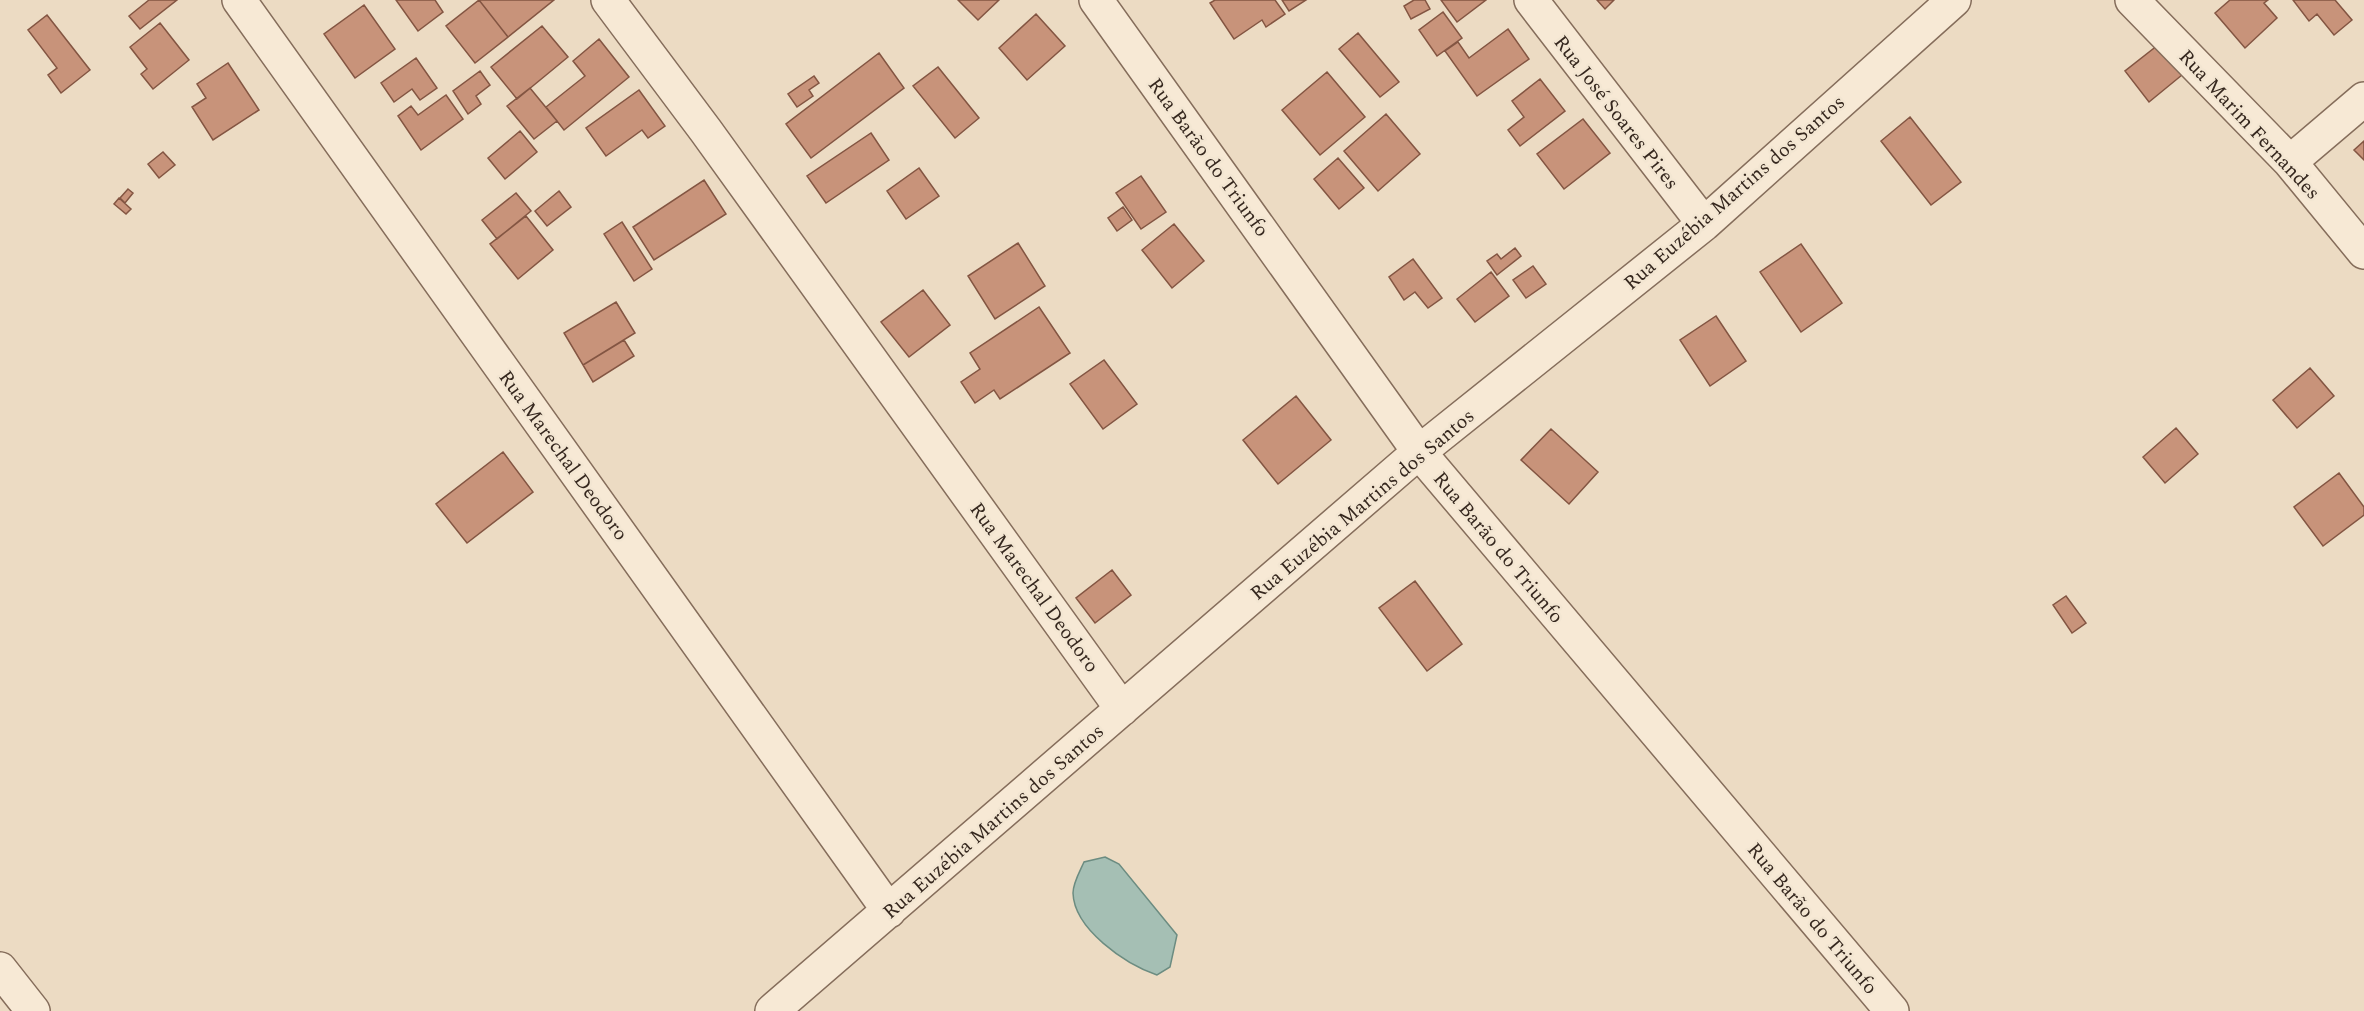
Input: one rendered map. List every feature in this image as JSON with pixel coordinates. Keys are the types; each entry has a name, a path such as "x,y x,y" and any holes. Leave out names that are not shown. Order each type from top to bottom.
{"street":[{"name":"Rua Marechal Deodoro","path":"238,0 889,911"},
{"name":"Rua Marechal Deodoro","path":"608,0 706,131 1122,709"},
{"name":"Rua Barão do Triunfo","path":"1096,0 1419,452 1892,1011"},
{"name":"Rua José Soares Pires","path":"1531,0 1704,224"},
{"name":"Rua Euzébia Martins dos Santos","path":"772,1011 1419,452 1704,224 1954,0"},
{"name":"Rua Marim Fernandes","path":"2132,0 2290,162 2364,252"},
{"path":"2290,162 2364,99"},
{"path":"0,969 33,1011"}],"shaded area":[{"path":"1105,857 1119,864 1177,935 1170,967 1157,975 1131,963 1103,943 1082,919 1076,906 1073,889 1084,862"}],"building":[{"path":"149,0 177,0 140,29 129,16"},
{"path":"396,0 435,0 443,12 418,31"},
{"path":"479,0 508,37 475,63 446,26"},
{"path":"479,0 554,0 508,37"},
{"path":"958,0 999,0 978,20"},
{"path":"1215,0 1275,0 1285,14 1266,27 1262,20 1234,39 1210,3"},
{"path":"1282,0 1306,0 1289,11"},
{"path":"1414,0 1425,0 1430,9 1411,19 1404,6"},
{"path":"1441,0 1486,0 1457,22"},
{"path":"1597,0 1614,0 1605,9"},
{"path":"2230,0 2268,0 2264,3 2277,18 2245,48 2215,13"},
{"path":"2293,0 2335,0 2352,20 2334,35 2317,14 2309,21"},
{"path":"364,5 395,49 355,78 324,34"},
{"path":"1443,12 1462,38 1437,56 1419,30"},
{"path":"1036,14 1065,46 1027,80 999,48"},
{"path":"47,15 90,70 61,93 48,75 57,68 28,30"},
{"path":"160,23 189,60 153,89 141,74 147,69 130,47"},
{"path":"542,26 568,57 517,99 491,67"},
{"path":"1508,29 1529,59 1477,96 1445,51 1458,42 1469,58"},
{"path":"1358,33 1399,82 1380,97 1339,49"},
{"path":"599,39 629,77 564,130 546,107 585,76 573,61"},
{"path":"2158,45 2182,75 2149,102 2125,71"},
{"path":"879,53 904,88 811,158 786,124"},
{"path":"416,58 437,88 420,100 412,89 394,102 381,83"},
{"path":"228,63 259,110 213,140 192,107 206,98 197,84"},
{"path":"938,67 979,118 955,138 913,86"},
{"path":"480,71 490,85 476,96 481,104 468,114 453,91"},
{"path":"1327,72 1365,117 1320,155 1282,110"},
{"path":"814,76 819,83 809,90 813,96 797,107 788,94"},
{"path":"1540,79 1565,111 1520,146 1508,130 1524,117 1512,101"},
{"path":"530,88 557,121 534,139 507,106"},
{"path":"639,90 665,126 648,138 642,130 606,156 586,128"},
{"path":"446,95 463,119 421,150 398,116 411,106 418,115"},
{"path":"1386,114 1420,154 1378,191 1344,151"},
{"path":"1910,117 1961,182 1931,205 1881,141"},
{"path":"1583,119 1610,153 1564,189 1537,154"},
{"path":"520,131 537,152 505,179 488,158"},
{"path":"871,133 889,160 826,203 807,176"},
{"path":"2364,141 2364,160 2354,150"},
{"path":"163,152 175,165 159,178 148,164"},
{"path":"1338,158 1364,188 1339,209 1314,179"},
{"path":"919,168 939,196 906,219 887,191"},
{"path":"1141,176 1166,212 1141,229 1116,193"},
{"path":"704,180 726,214 654,260 633,227"},
{"path":"128,189 133,193 125,203 120,198"},
{"path":"559,191 571,207 547,226 535,211"},
{"path":"516,193 531,211 497,239 482,220"},
{"path":"119,198 131,209 126,214 114,204"},
{"path":"1123,207 1132,220 1117,231 1108,218"},
{"path":"526,216 553,250 518,279 490,244"},
{"path":"622,222 652,269 634,281 604,234"},
{"path":"1174,224 1204,261 1172,288 1142,250"},
{"path":"1018,243 1045,286 995,319 968,276"},
{"path":"1801,244 1842,303 1801,332 1760,272"},
{"path":"1515,248 1521,256 1497,275 1487,261 1497,254 1501,259"},
{"path":"1413,259 1442,298 1428,308 1415,292 1404,300 1389,277"},
{"path":"1533,266 1546,284 1526,298 1513,280"},
{"path":"1491,272 1509,296 1475,322 1457,299"},
{"path":"923,290 950,325 909,357 881,322"},
{"path":"616,302 635,333 583,365 564,333"},
{"path":"1039,307 1070,353 1000,399 994,390 975,403 961,382 980,369 970,353"},
{"path":"1716,316 1746,361 1710,386 1680,340"},
{"path":"624,340 634,356 593,382 583,365"},
{"path":"1104,360 1137,404 1103,429 1070,384"},
{"path":"2310,368 2334,396 2297,428 2273,400"},
{"path":"1296,396 1331,440 1278,484 1243,440"},
{"path":"2176,428 2198,454 2165,483 2143,457"},
{"path":"1551,429 1598,472 1569,504 1521,460"},
{"path":"503,452 533,492 467,543 436,504"},
{"path":"2339,473 2364,507 2364,515 2323,546 2294,507"},
{"path":"1112,570 1131,595 1095,623 1076,598"},
{"path":"1415,581 1462,644 1427,671 1379,608"},
{"path":"2066,596 2086,623 2072,633 2053,605"}]}
